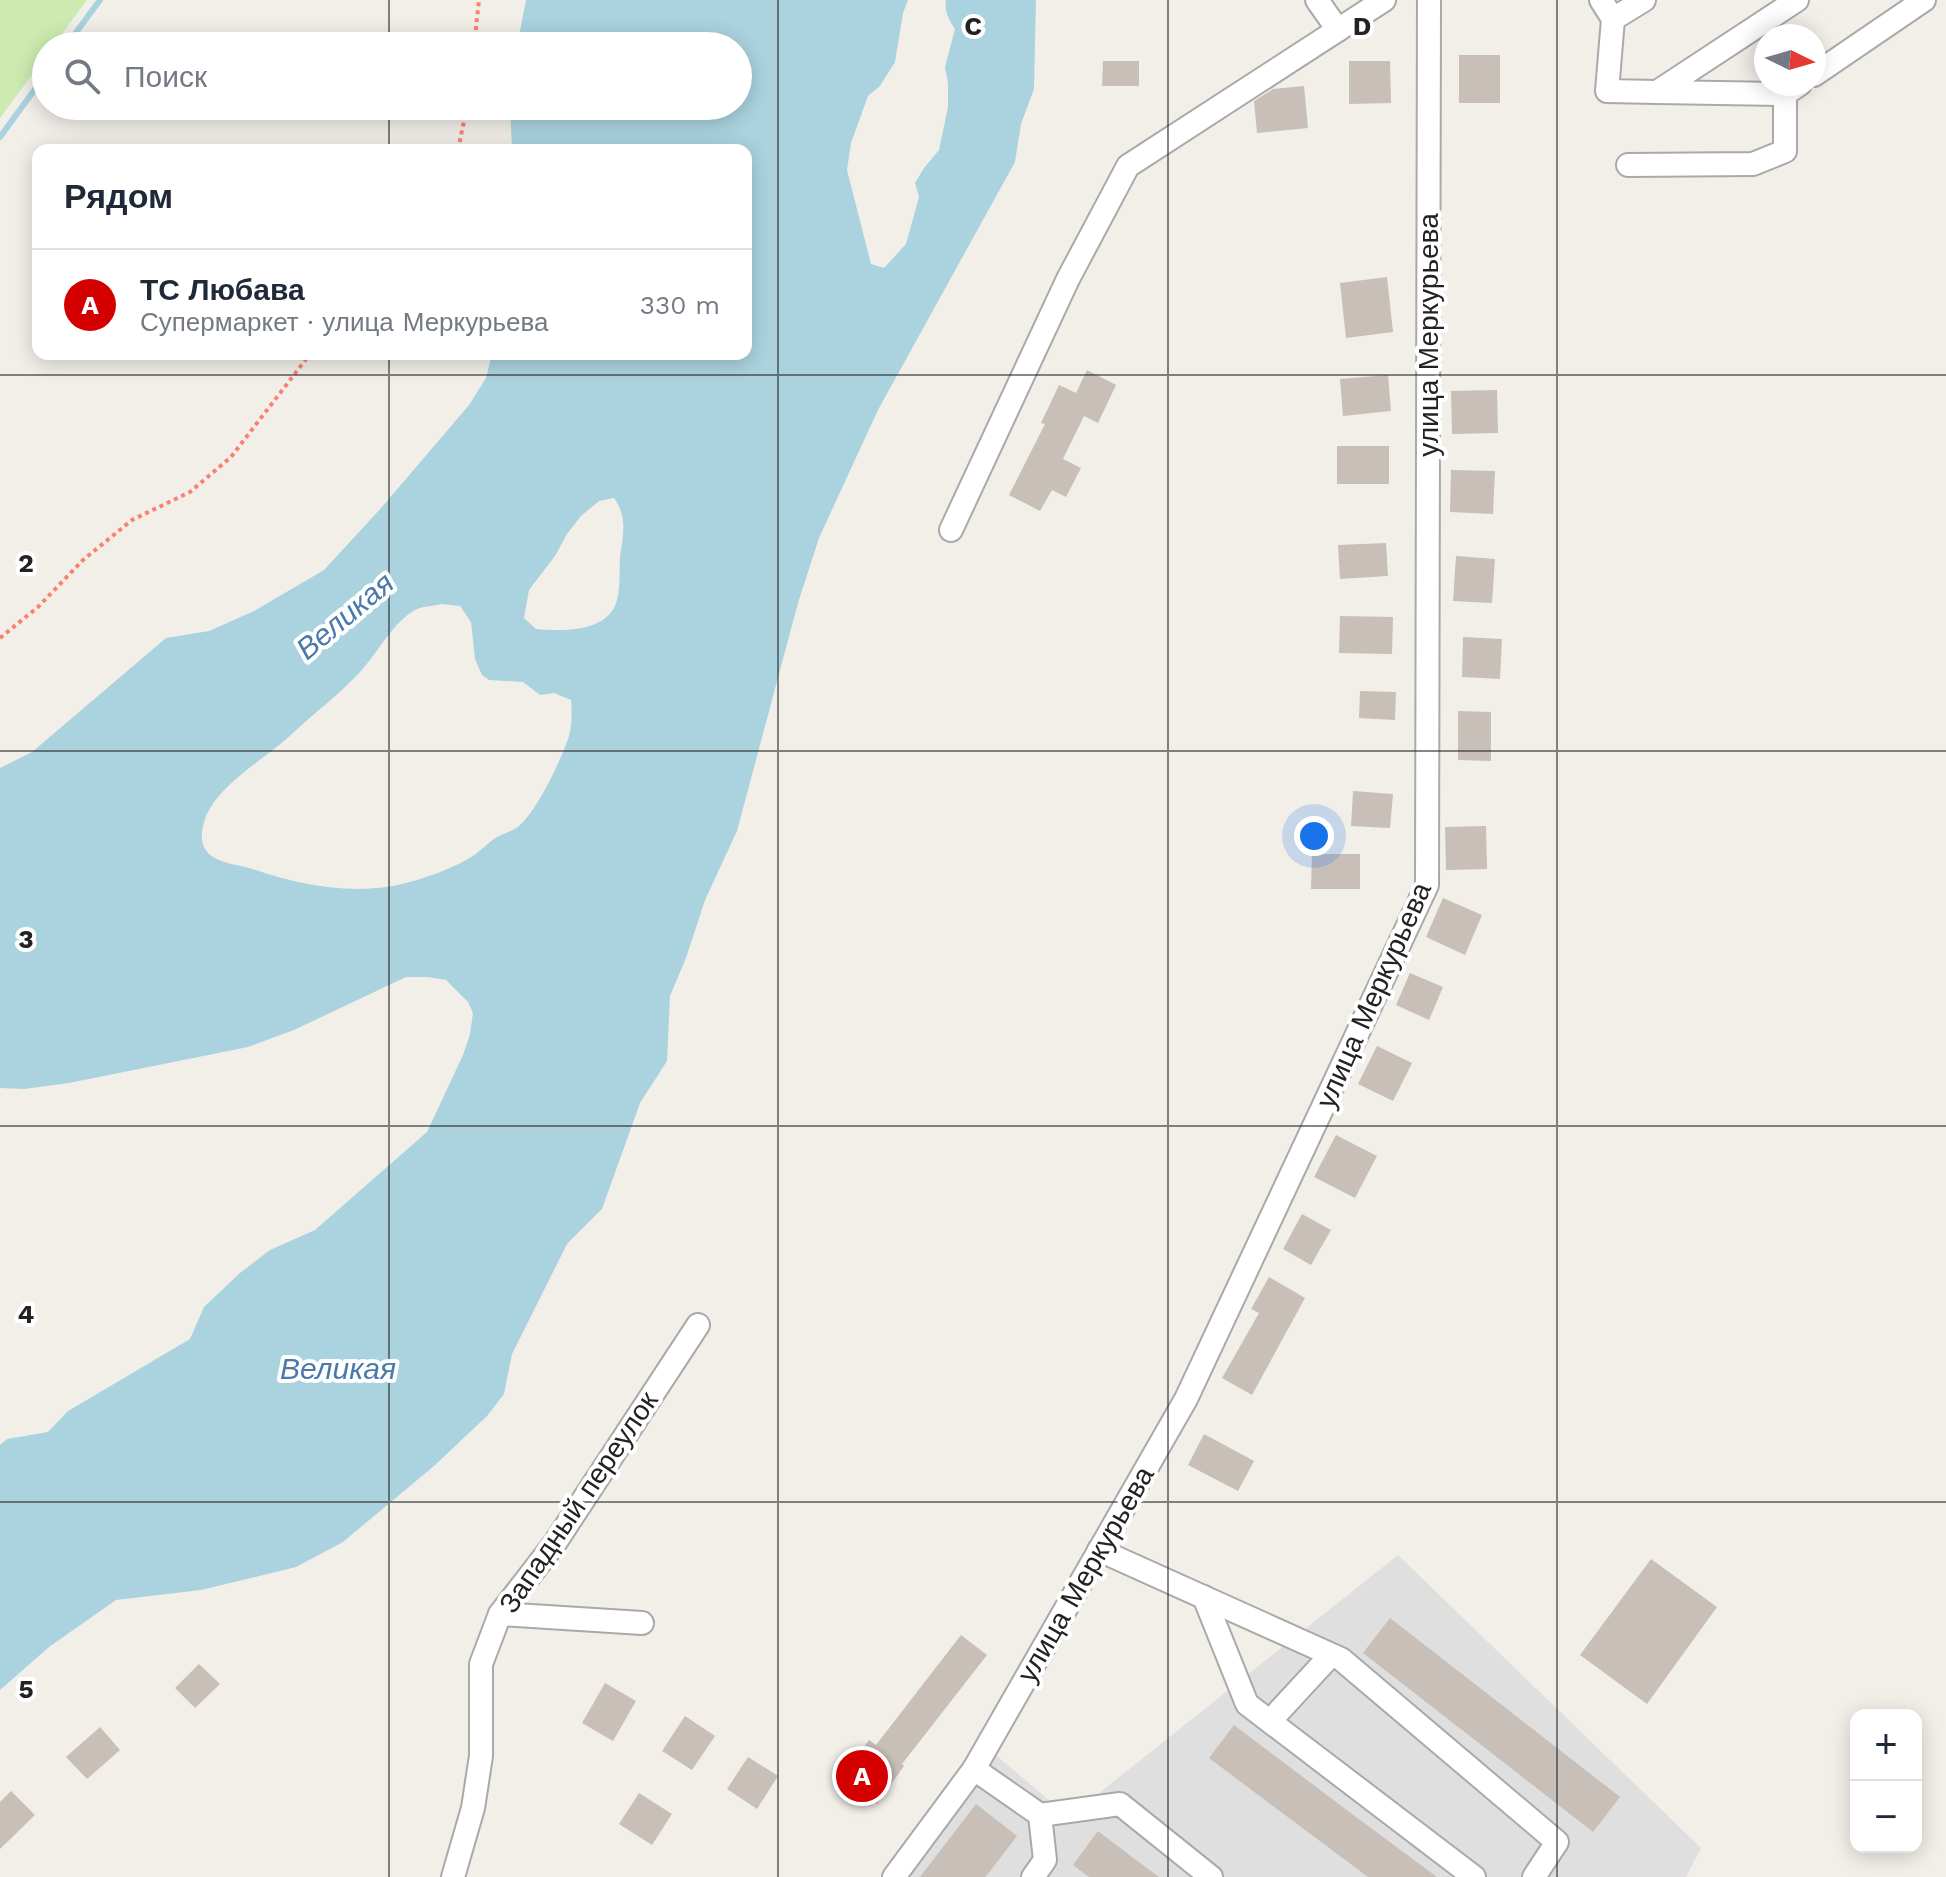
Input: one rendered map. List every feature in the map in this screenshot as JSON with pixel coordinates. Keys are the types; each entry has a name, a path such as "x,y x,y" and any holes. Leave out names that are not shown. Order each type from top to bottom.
{"street":[{"path":"1317,0 1338,30"},
{"path":"951,530 1068,279 1128,166 1384,0"},
{"name":"улица Меркурьева","path":"894,1877 974,1769 1186,1399 1427,885 1429,0"},
{"path":"1644,0 1607,9 1607,91 1754,90"},
{"path":"1657,92 1797,0"},
{"path":"1826,67 1924,0"},
{"path":"1628,165 1753,164 1785,151 1792,96"},
{"name":"Западный переулок","path":"453,1877 473,1808 481,1756 481,1664 500,1614 555,1543 698,1325"},
{"path":"1099,1550 1341,1659 1557,1842 1534,1877"},
{"path":"1204,1597 1247,1704 1474,1877"},
{"path":"500,1614 642,1623"},
{"path":"1270,1721 1331,1655"},
{"path":"974,1769 1040,1815 1120,1804 1211,1877"},
{"path":"1033,1877 1045,1860 1040,1815"}],"path":[{"path":"476,32 479,0"},
{"path":"459,144 464,120"},
{"path":"0,638 38,607 83,560 132,520 190,492 231,457 305,360"}],"shaded area":[{"path":"1398,1555 1701,1848 1686,1877 888,1877 986,1747 1069,1817"}],"green space":[{"path":"0,0 87,0 63,32 32,32 32,75 0,118"}],"water":[{"name":"Великая","path":"526,0 908,0 895,62 880,86 868,96 851,143 847,170 871,264 884,268 906,244 919,197 915,183 939,150 948,107 945,67 955,29 948,15 946,0 1036,0 1034,89 1021,124 1015,162 878,410 819,538 798,603 737,831 705,900 670,996 667,1061 640,1103 602,1209 567,1244 512,1354 504,1394 487,1416 434,1466 343,1542 296,1567 201,1590 116,1600 49,1647 0,1690 0,1445 7,1439 48,1432 68,1411 190,1339 204,1307 240,1273 270,1250 315,1230 427,1132 463,1055 473,1013 468,1002 446,980 406,977 294,1030 248,1047 69,1083 24,1089 0,1088 0,768 32,752 166,638 209,631 254,611 324,570 469,405 486,378 490,360 752,360 752,144 512,144 511,120 752,120 752,32 520,32","holes":["614,498 623,527 615,606 609,615 591,626 568,630 536,629 524,618 529,590 581,516 599,501","441,604 460,606 471,622 475,659 482,675 489,680 523,682 540,695 554,693 571,700 571,727 566,746 548,784 517,828 497,837 472,857 446,870 406,883 369,889 292,881 225,862 209,854 202,836 204,822 230,784 344,688 408,614"]}],"building":[{"path":"1459,55 1500,55 1500,103 1459,103"},
{"path":"1103,61 1139,61 1139,86 1102,86"},
{"path":"1349,61 1390,61 1391,103 1349,104"},
{"path":"1304,86 1308,128 1257,133 1254,101 1273,89"},
{"path":"1387,277 1393,332 1346,338 1340,283"},
{"path":"1087,370 1116,385 1098,423 1084,416 1063,459 1081,468 1066,497 1052,490 1040,511 1009,495 1045,424 1041,423 1059,385 1076,393"},
{"path":"1388,375 1391,411 1343,416 1340,379"},
{"path":"1497,390 1498,433 1452,434 1451,391"},
{"path":"1337,446 1389,446 1389,484 1337,484"},
{"path":"1451,470 1495,471 1493,514 1450,512"},
{"path":"1386,543 1388,576 1340,579 1338,545"},
{"path":"1456,556 1495,559 1492,603 1453,601"},
{"path":"1340,616 1393,617 1392,654 1339,653"},
{"path":"1463,637 1502,639 1500,679 1462,677"},
{"path":"1360,691 1396,692 1395,720 1359,718"},
{"path":"1458,711 1491,712 1491,761 1458,760"},
{"path":"1353,791 1393,794 1390,828 1351,826"},
{"path":"1486,826 1487,869 1446,870 1445,827"},
{"path":"1312,854 1360,854 1360,889 1311,889"},
{"path":"1443,898 1482,915 1465,955 1426,937"},
{"path":"1410,973 1443,987 1429,1020 1396,1005"},
{"path":"1377,1046 1412,1063 1393,1101 1358,1084"},
{"path":"1336,1135 1377,1156 1355,1198 1314,1177"},
{"path":"1302,1214 1331,1230 1311,1265 1283,1249"},
{"path":"1269,1277 1305,1298 1252,1395 1222,1378 1259,1313 1251,1309"},
{"path":"1204,1434 1254,1461 1238,1491 1188,1465"},
{"path":"1651,1559 1717,1607 1647,1704 1580,1655"},
{"path":"1390,1618 1620,1797 1593,1832 1363,1653"},
{"path":"961,1635 987,1655 902,1764 904,1766 877,1804 841,1779 869,1740 876,1745"},
{"path":"199,1664 220,1684 195,1708 175,1688"},
{"path":"605,1683 636,1701 613,1741 582,1723"},
{"path":"685,1716 715,1736 692,1770 662,1751"},
{"path":"1234,1725 1437,1877 1368,1877 1209,1758"},
{"path":"100,1727 120,1750 87,1779 66,1757"},
{"path":"748,1757 778,1776 757,1809 727,1789"},
{"path":"11,1791 35,1815 0,1849 0,1802"},
{"path":"639,1793 672,1814 652,1845 619,1824"},
{"path":"976,1804 1017,1836 991,1870 985,1877 920,1877"},
{"path":"1098,1831 1159,1877 1089,1877 1073,1865"}],"waterway":[{"path":"76,32 100,0"},
{"path":"0,137 32,93"}],"place":[{"name":"ТС Любава","path":"862,1776"}]}
